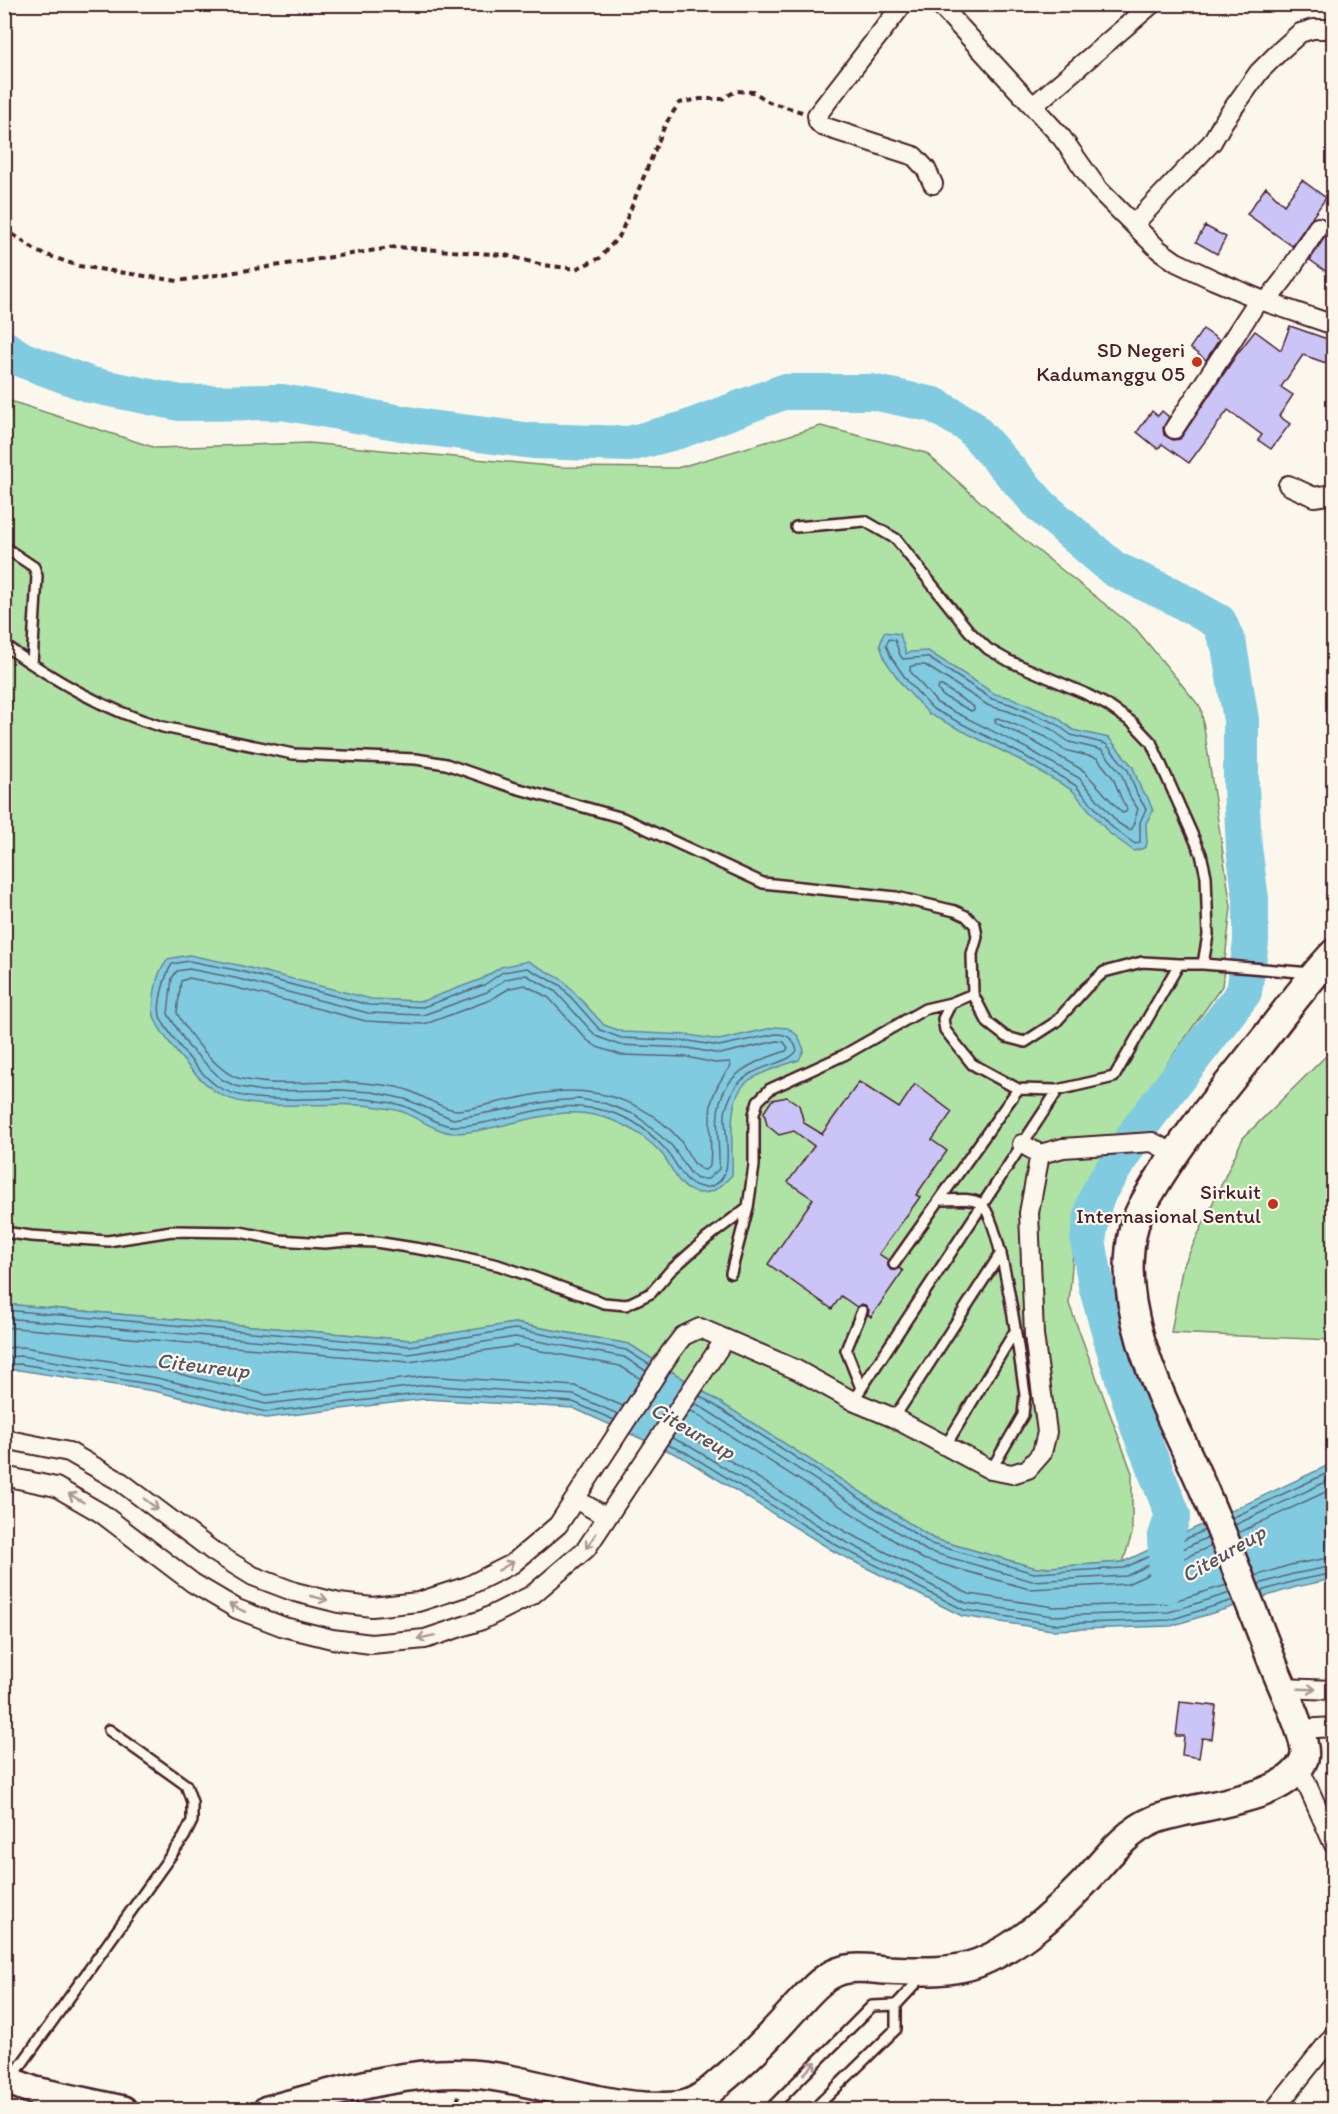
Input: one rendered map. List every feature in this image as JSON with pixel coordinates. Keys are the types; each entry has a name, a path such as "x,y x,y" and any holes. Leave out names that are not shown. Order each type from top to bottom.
{"street":[{"path":"903,4 817,115 818,123 914,156 926,169 933,184"},
{"path":"939,4 1062,138 1098,189 1158,250 1176,262 1262,300 1334,326"},
{"path":"1033,106 1152,4"},
{"path":"1134,224 1212,142 1259,72 1281,50 1300,33 1313,29 1334,29"},
{"path":"1174,429 1262,300 1284,279 1318,227"},
{"path":"1288,485 1314,497 1334,494"},
{"path":"267,2109 378,2082 417,2076 467,2074 495,2077 610,2102 669,2107 686,2104 701,2097 736,2069 815,1987 828,1977 843,1970 857,1968 927,1972 974,1965 1022,1938 1058,1910 1136,1830 1156,1819 1258,1794 1277,1787 1299,1767 1304,1759 1305,1748 1300,1729 1281,1688 1210,1503 1150,1367 1137,1329 1129,1286 1129,1255 1134,1224 1153,1189 1164,1148 1201,1117 1325,963"},
{"path":"1022,1144 1040,1154 1063,1148 1164,1148"},
{"path":"4,1439 69,1452 122,1482 214,1552 253,1576 295,1592 339,1603 372,1606 418,1602 468,1586 512,1564 558,1525 670,1353 683,1336 700,1328 857,1394 894,1418 991,1470 1012,1474 1028,1469 1042,1453 1047,1432 1034,1335 1029,1213 1040,1154"},
{"path":"4,1476 56,1487 101,1513 193,1583 237,1609 284,1627 332,1639 371,1644 425,1639 482,1620 532,1595 586,1549 725,1339"},
{"path":"575,1499 606,1517"},
{"path":"1281,1688 1334,1690"},
{"path":"1300,1729 1334,1727"},
{"path":"1299,1767 1334,1845"},
{"path":"1274,2109 1334,2035"},
{"path":"7,2080 35,2091 123,2109"}],"lane":[{"path":"796,527 865,521 880,528 896,539 969,631 988,649 1009,661 1107,705 1133,723 1151,742 1201,854 1206,876 1208,914 1208,935 1203,964"},
{"path":"4,547 34,567 37,576 32,664"},
{"path":"4,645 82,696 162,728 293,754 416,759 446,764 512,787 623,818 763,883 896,897 955,911 966,916 975,925 977,937 972,954 973,994 988,1023 1006,1037 1025,1042 1056,1022 1086,988 1104,972 1142,962 1275,970 1325,963"},
{"path":"951,1003 943,1019 945,1030 972,1064 1018,1089 1058,1090 1114,1077 1179,964"},
{"path":"731,1273 748,1207 754,1166 754,1114 758,1101 770,1089 844,1055 925,1009 951,1003 973,994"},
{"path":"894,1264 1018,1089"},
{"path":"857,1394 1058,1090"},
{"path":"940,1200 975,1201 982,1205 991,1216 1001,1253 1025,1394 1023,1415 991,1470"},
{"path":"4,1232 108,1241 172,1231 240,1232 279,1240 325,1243 376,1242 439,1251 498,1265 604,1304 626,1305 651,1293 670,1271 748,1207"},
{"path":"894,1418 1001,1253"},
{"path":"857,1394 846,1350 862,1311"},
{"path":"946,1445 1015,1331"},
{"path":"7,2080 184,1837 192,1821 192,1802 186,1785 109,1730"},
{"path":"813,2109 896,2029 896,2005 927,1972"},
{"path":"769,2109 872,2006 896,2005"}],"path":[{"path":"4,23 12,4"},
{"path":"4,228 38,252 79,266 178,281 396,247 505,255 543,265 576,269 600,258 620,236 665,125 679,103 700,99 722,99 736,91 754,92 769,102 817,115"}],"green space":[{"path":"4,399 156,448 309,443 560,467 677,468 821,426 926,453 1012,530 1136,629 1201,708 1231,907 1222,986 1100,1158 1076,1214 1069,1304 1132,1473 1132,1534 1123,1562 1036,1568 934,1539 629,1344 515,1323 410,1340 5,1304"},
{"name":"Sirkuit Internasional Sentul","path":"1333,1049 1333,1340 1171,1333 1182,1269 1243,1138"}],"water":[{"path":"884,632 900,634 906,654 928,651 995,694 1012,698 1058,718 1073,730 1109,738 1133,767 1142,792 1147,796 1153,811 1146,823 1147,844 1144,848 1134,851 1109,833 1072,790 1020,760 929,714 903,686 885,660 880,645"},
{"path":"189,955 371,999 423,1001 482,979 501,967 528,961 563,980 604,1025 623,1032 689,1035 719,1040 776,1027 788,1028 798,1036 804,1050 799,1060 758,1075 740,1090 733,1112 732,1175 715,1190 700,1193 688,1190 662,1154 642,1136 618,1123 592,1115 565,1113 482,1130 454,1133 435,1128 392,1109 354,1104 266,1105 227,1097 200,1079 165,1037 155,1019 154,997 161,970 168,959"},
{"name":"Citeureup","path":"5,1304 410,1340 514,1323 629,1344 934,1539 1036,1568 1123,1562 1333,1463 1333,1579 1296,1587 1171,1626 1052,1630 962,1616 835,1552 682,1457 573,1408 425,1399 266,1418 154,1391 19,1370 5,1370"}],"building":[{"path":"1302,180 1326,198 1292,246 1247,214 1266,187 1284,205"},
{"path":"1205,226 1226,237 1217,254 1196,242"},
{"path":"1328,232 1334,237 1334,277 1310,260"},
{"path":"1290,326 1333,341 1326,363 1303,355 1281,387 1293,395 1279,416 1290,424 1271,449 1258,440 1262,435 1228,410 1189,463 1162,444 1158,449 1137,432 1152,411 1158,416 1162,411 1169,417 1163,428 1164,435 1173,440 1180,439 1255,331 1281,350"},
{"path":"1203,329 1219,340 1206,360 1190,348"},
{"path":"859,1082 899,1108 915,1084 952,1112 932,1140 947,1151 916,1195 920,1197 879,1254 888,1260 891,1270 899,1268 903,1271 871,1317 865,1305 861,1304 857,1307 841,1296 832,1309 768,1264 813,1199 788,1182 814,1146 794,1131 779,1135 767,1125 764,1112 772,1100 787,1097 799,1105 804,1123 822,1134"},
{"path":"1180,1702 1216,1706 1212,1739 1202,1738 1199,1758 1182,1755 1184,1736 1176,1736"}],"waterway":[{"name":"Citeureup","path":"4,348 23,360 91,385 180,403 282,402 430,428 533,441 629,444 682,430 783,392 872,392 934,405 970,426 1042,507 1114,569 1171,595 1219,622 1229,646 1241,720 1244,848 1251,899 1251,942 1244,992 1140,1127 1100,1190 1094,1204 1088,1240 1096,1285 1117,1359 1139,1429 1173,1515 1165,1539 1168,1585"}],"place":[{"name":"SD Negeri Kadumanggu 05","path":"1197,362"},
{"name":"Sirkuit Internasional Sentul","path":"1273,1204"}]}
